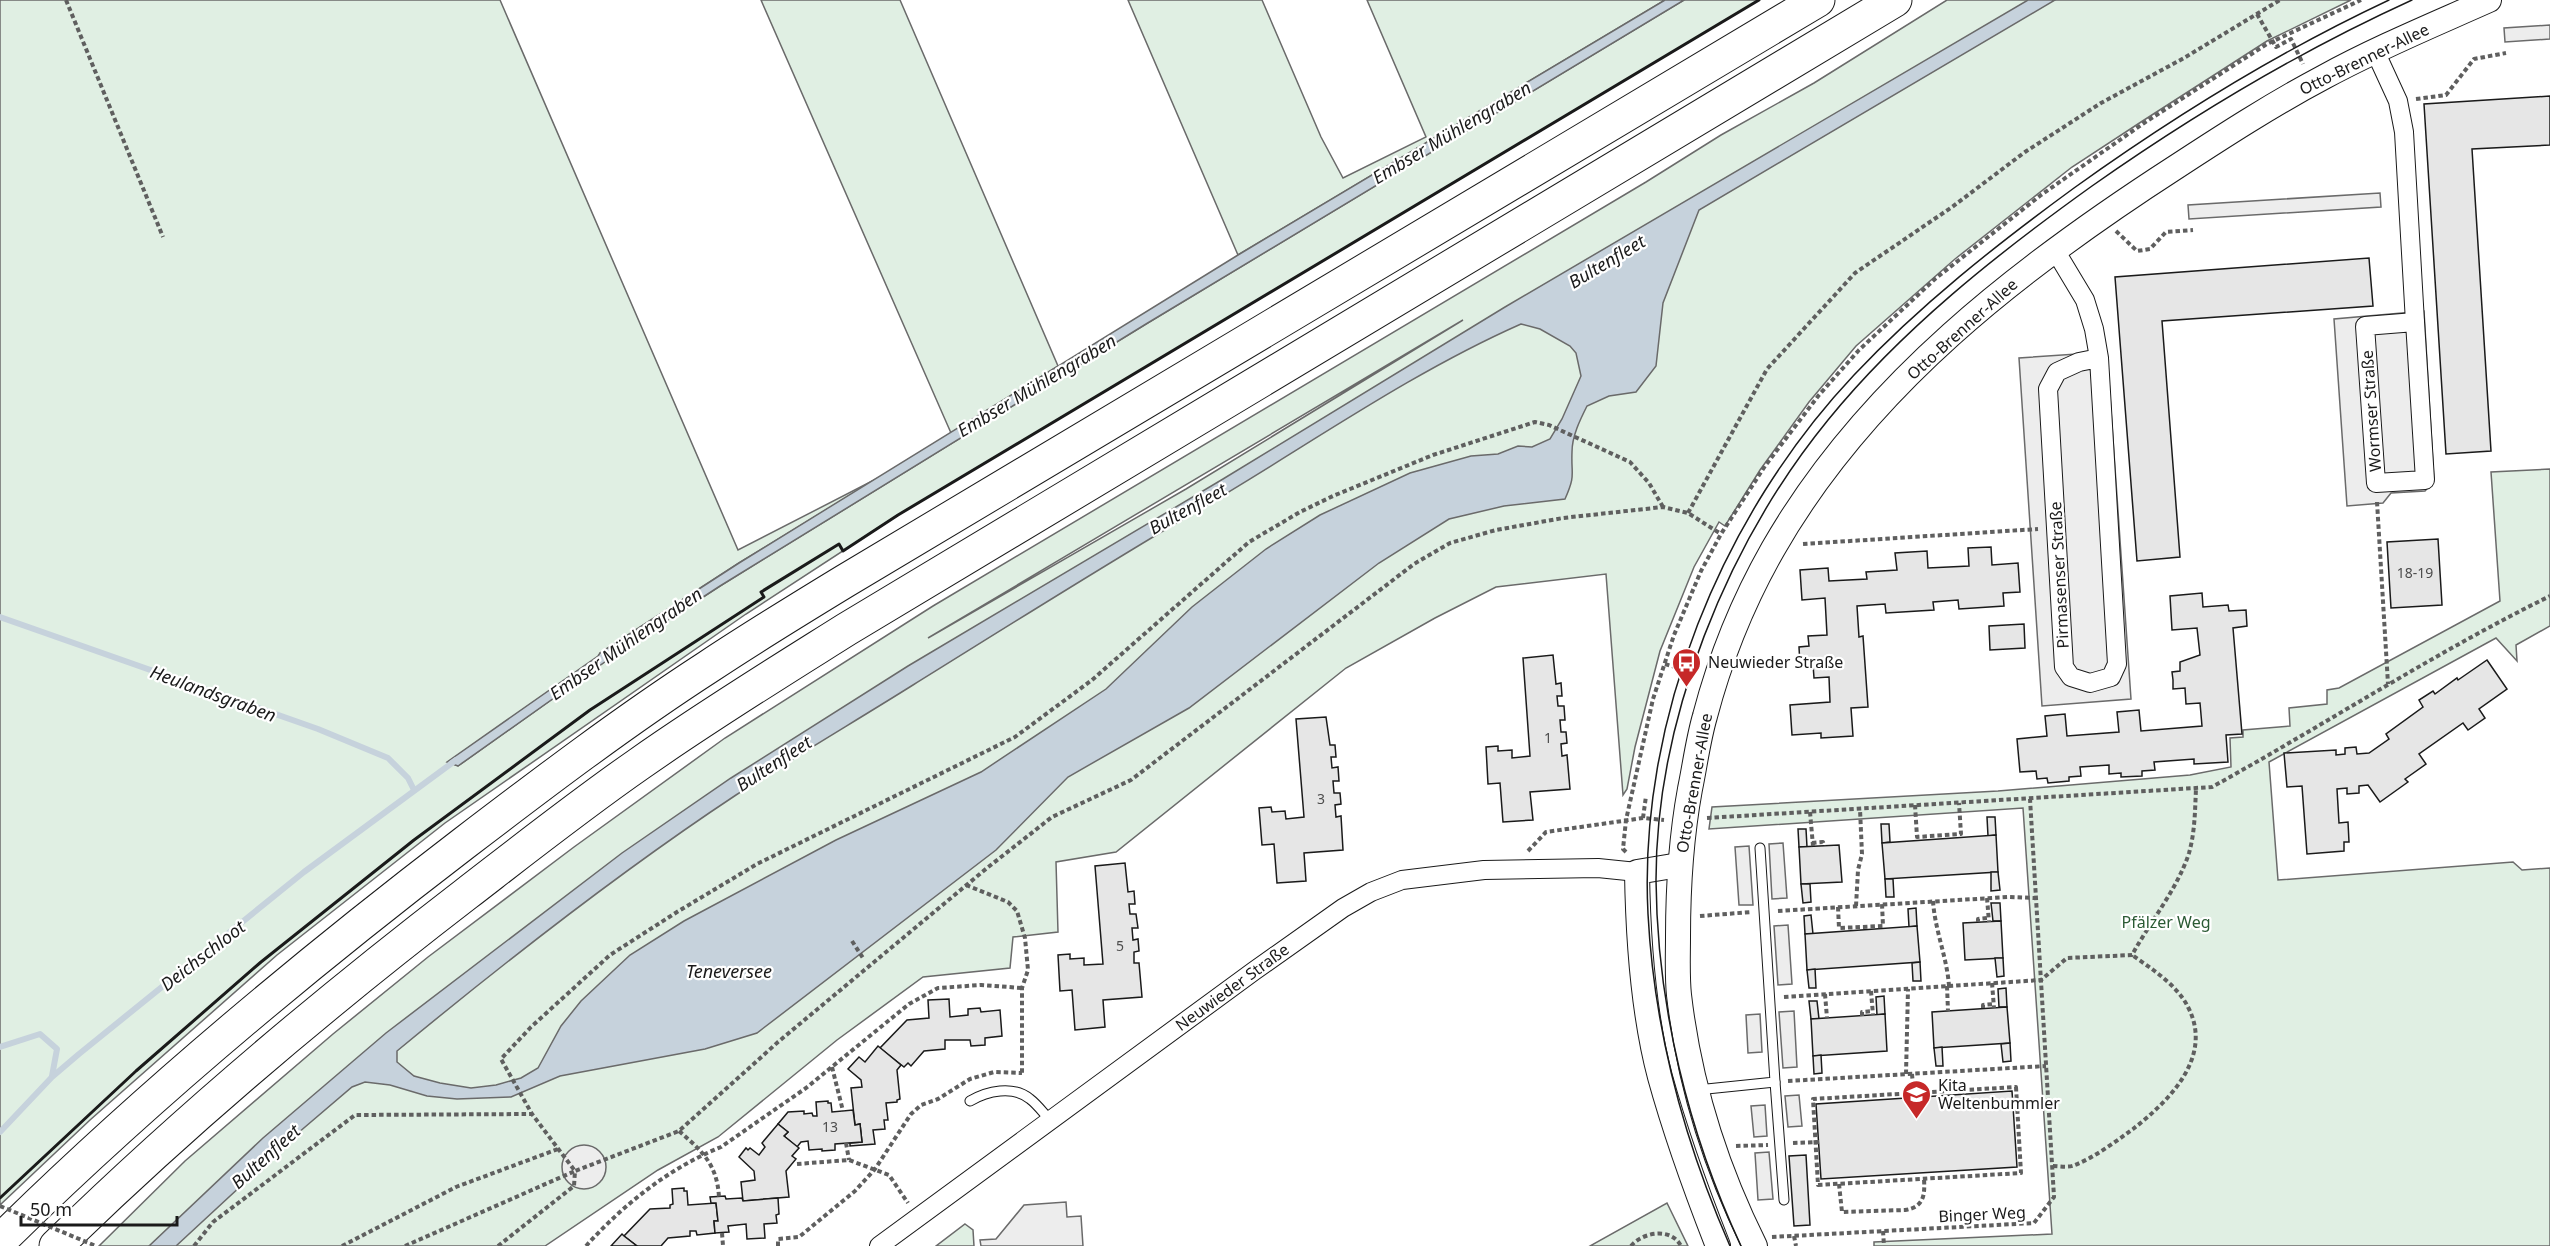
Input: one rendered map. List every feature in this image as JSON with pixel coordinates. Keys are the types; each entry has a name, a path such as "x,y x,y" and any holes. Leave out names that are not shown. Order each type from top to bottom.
{"highway":[{"path":"0,1241 147,1104 249,1014 358,924 577,758 708,667 855,575 1818,0"},
{"path":"56,1246 247,1070 369,968 574,811 709,716 847,629 1894,0"}],"street":[{"name":"Otto-Brenner-Allee","path":"1753,1242 1731,1197 1697,1090 1688,1052 1678,990 1679,865 1684,821 1705,716 1742,611 1775,546 1824,470 1877,407 1971,319 2055,250 2101,216 2267,108 2375,51 2489,0"},
{"name":"Wormser Straße","path":"2375,51 2398,101 2404,132 2425,480 2376,483 2365,326 2415,322"},
{"name":"Pirmasenser Straße","path":"2055,250 2085,300 2094,329 2099,358 2116,664 2111,676 2090,683 2071,677 2064,667 2048,390 2057,372 2079,362 2099,358"},
{"name":"Otto-Brenner-Allee","path":"1637,872 1679,865"},
{"name":"Neuwieder Straße","path":"879,1246 1254,971 1342,908 1371,892 1402,880 1451,873 1511,869 1598,868 1637,872"},
{"path":"1637,872 1647,1002 1660,1075 1686,1165 1718,1246"}],"lane":[{"path":"1760,848 1784,1200"},
{"path":"1697,1090 1775,1082"},
{"path":"970,1101 985,1092 1009,1091 1029,1098 1051,1121"}],"path":[{"path":"66,0 163,237"},
{"path":"1688,513 1767,369 1855,273 1952,207 2035,146 2101,103 2280,0"},
{"path":"1637,872 1636,866 1623,849 1626,820 1653,699 1665,664 1701,571 1722,534 1765,466 1819,395 1859,350 1935,279 2042,195 2125,136 2273,41 2361,0"},
{"path":"2257,14 2276,47 2291,39 2305,66 2318,58 2326,75"},
{"path":"2398,101 2446,95 2474,58 2506,53"},
{"path":"2101,216 2137,251 2150,249 2166,232 2193,230"},
{"path":"498,1246 574,1186 575,1171 532,1114 501,1059 531,1027 610,955 757,864 1015,737 1092,680 1249,542 1300,512 1433,455 1535,422 1549,425 1630,462 1649,483 1663,507"},
{"path":"2376,483 2388,684"},
{"path":"405,1246 575,1171 679,1131 778,1042 966,885 1052,817 1131,780 1414,564 1450,543 1563,518 1663,507 1688,513 1722,534"},
{"path":"1775,546 2057,528"},
{"path":"1511,869 1545,832 1642,818 1684,821 2212,787 2272,754 2388,684 2550,596"},
{"path":"1665,664 1676,667"},
{"path":"2132,955 2180,876 2189,852 2196,788"},
{"path":"1642,818 1646,796"},
{"name":"Binger Weg","path":"1753,1242 1794,1236 2034,1223 2054,1197 2030,798"},
{"path":"1915,805 1917,839 1961,834 1959,803"},
{"path":"1856,906 1858,870 1862,854 1860,809"},
{"path":"1810,812 1812,845 1823,842 1824,846"},
{"path":"966,885 1008,902 1017,911 1025,938 1028,970 1022,988 1022,1080 1029,1098"},
{"path":"1978,922 1978,919 1989,920 1987,898"},
{"path":"1678,917 1987,898 2036,898"},
{"path":"1933,901 1935,924 1945,957 1948,1011"},
{"path":"1838,907 1840,930 1883,926 1882,904"},
{"path":"852,941 863,958"},
{"path":"1770,998 2041,980 2067,958 2132,955 2167,981 2188,1006 2196,1029 2192,1061 2171,1095 2120,1138 2073,1167 2052,1166"},
{"path":"1983,1008 1983,1005 1994,1006 1992,983"},
{"path":"586,1246 605,1225 656,1182 730,1141 806,1088 909,1004 939,988 981,985 1022,988"},
{"path":"1906,1074 1908,989"},
{"path":"1862,1016 1862,1012 1873,1013 1871,991"},
{"path":"1825,994 1827,1018"},
{"path":"832,1066 843,1111"},
{"path":"1775,1082 2046,1066"},
{"path":"778,1246 778,1239 799,1237 824,1219 875,1169 911,1114 921,1105 938,1099 970,1079 994,1072 1022,1073"},
{"path":"1912,1074 1914,1095"},
{"path":"2016,1087 2021,1173 1924,1179 1818,1185 1813,1099 1914,1095 2016,1087"},
{"path":"194,1246 213,1222 355,1115 532,1114"},
{"path":"679,1131 705,1154 713,1172 719,1197"},
{"path":"846,1143 849,1160"},
{"path":"342,1246 456,1187 558,1149"},
{"path":"797,1164 849,1160 875,1169 888,1175 918,1218"},
{"path":"1839,1184 1842,1212 1905,1210 1914,1209 1921,1204 1925,1196 1924,1179"},
{"path":"0,1206 96,1246"},
{"path":"1883,1231 1884,1246"},
{"path":"722,1233 723,1246"},
{"path":"1632,1246 1641,1237 1652,1234 1667,1234 1678,1240 1681,1246"},
{"path":"1794,1236 1796,1246"}],"green space":[{"path":"0,0 500,0 738,550 880,477 739,563 600,653 599,656 448,762 458,766 623,649 720,586 1146,324 1684,0 1759,0 898,515 746,614 445,823 277,955 90,1120 0,1205"},
{"path":"761,0 900,0 1058,366 951,433"},
{"path":"1128,0 1262,0 1321,137 1343,178 1426,137 1367,0 1665,0 1238,255"},
{"path":"1947,0 2351,0 2267,41 2072,167 1955,259 1856,346 1809,402 1760,470 1725,526 1719,522 1694,567 1660,651 1635,747 1627,789 1623,795 1606,574 1496,587 1346,668 1116,852 1056,862 1058,932 1013,937 1010,968 923,977 837,1040 718,1137 658,1170 545,1246 99,1246 185,1161 333,1034 428,957 574,847 725,738 933,606 1646,182 1721,135 1814,83","holes":["1463,320 1186,489 928,638"]},
{"name":"Pfälzer Weg","path":"2550,469 2550,626 2516,645 2517,661 2496,638 2269,762 2278,880 2513,862 2522,870 2550,868 2550,1246 1874,1246 1874,1242 2052,1234 2023,808 1709,829 1712,807 1998,791 2190,775 2231,767 2230,738 2243,737 2243,730 2290,726 2289,708 2327,704 2327,690 2339,688 2500,601 2491,472"},
{"path":"1667,1203 1688,1246 1590,1246"},
{"path":"965,1224 973,1230 974,1246 936,1246"}],"shaded area":[{"path":"2550,25 2550,39 2505,42 2504,28"},
{"path":"2380,193 2381,207 2189,219 2188,205"},
{"path":"2424,311 2434,481 2425,491 2391,493 2383,503 2347,506 2334,319"},
{"path":"2107,352 2131,699 2042,706 2019,358"},
{"path":"1783,843 1787,898 1772,899 1769,844"},
{"path":"1749,846 1753,905 1739,905 1735,847"},
{"path":"1788,925 1792,984 1778,985 1774,926"},
{"path":"1794,1011 1797,1067 1783,1068 1779,1012"},
{"path":"1760,1014 1762,1052 1748,1053 1746,1015"},
{"path":"1799,1095 1802,1126 1788,1127 1785,1096"},
{"path":"1765,1105 1767,1136 1754,1137 1751,1106"},
{"path":"584,1145 599,1152 606,1167 599,1182 584,1189 569,1182 562,1167 569,1152"},
{"path":"1769,1152 1773,1199 1758,1200 1755,1153"},
{"path":"1066,1202 1067,1217 1081,1216 1083,1246 981,1246 980,1240 996,1239 1024,1205"}],"water":[{"name":"Embser Mühlengraben","path":"1665,0 1684,0 1146,324 720,586 623,649 458,766 447,762 600,653 739,563 1238,255"},
{"name":"Teneversee","path":"2028,0 2055,0 1699,210 1663,303 1656,366 1636,392 1609,396 1587,406 1573,440 1572,479 1565,499 1504,506 1449,519 1379,563 1189,708 1068,777 996,850 757,1033 705,1049 560,1076 511,1097 457,1099 427,1096 390,1085 365,1082 352,1087 298,1133 176,1246 149,1246 263,1138 386,1033 622,853 731,778 908,666 1223,479 1505,307","holes":["1521,324 1540,329 1570,346 1576,353 1581,376 1562,419 1550,439 1532,447 1518,446 1498,454 1471,456 1410,473 1320,515 1266,549 1192,607 1106,689 981,772 836,840 684,921 630,955 581,1001 561,1026 538,1068 521,1078 496,1085 471,1088 414,1076 397,1062 397,1051 521,951 649,855 758,781 1398,388 1438,365"]}],"building":[{"path":"2550,96 2550,145 2472,149 2491,451 2446,454 2424,104"},
{"path":"2369,258 2373,306 2162,321 2180,557 2137,561 2115,277"},
{"path":"2438,539 2442,605 2391,608 2387,542"},
{"path":"1991,547 1992,565 2018,563 2020,592 2003,593 2004,606 1959,609 1958,600 1933,602 1934,610 1886,613 1885,604 1857,606 1859,637 1863,636 1868,707 1851,708 1853,736 1821,738 1821,733 1792,735 1790,705 1830,702 1829,677 1814,678 1813,664 1800,665 1799,647 1809,646 1808,636 1827,635 1825,598 1802,600 1800,570 1828,568 1829,581 1867,579 1866,572 1897,570 1895,553 1927,551 1928,568 1969,566 1968,548"},
{"path":"2202,593 2203,607 2228,605 2229,611 2246,610 2247,626 2233,628 2242,734 2226,735 2228,762 2194,764 2194,759 2154,762 2155,770 2142,771 2142,776 2121,777 2121,773 2109,774 2109,765 2080,767 2081,776 2069,777 2069,781 2048,783 2047,778 2037,779 2036,771 2020,772 2017,739 2047,736 2045,716 2065,714 2067,736 2119,732 2117,712 2139,710 2141,731 2202,726 2200,703 2186,704 2185,688 2173,689 2172,672 2180,671 2180,662 2200,655 2197,628 2172,630 2170,596"},
{"path":"2024,624 2025,648 1990,650 1989,626"},
{"path":"1553,655 1556,684 1561,683 1562,696 1557,696 1558,706 1564,706 1565,720 1560,720 1561,732 1566,732 1567,743 1561,744 1562,756 1567,755 1570,789 1530,792 1533,820 1503,822 1500,783 1488,784 1486,747 1498,746 1498,751 1512,750 1512,758 1530,756 1523,658"},
{"path":"2487,660 2507,689 2479,709 2485,718 2468,730 2463,723 2419,754 2426,764 2405,779 2408,782 2380,802 2368,785 2359,786 2359,793 2347,794 2347,788 2337,789 2339,823 2348,822 2349,842 2344,842 2344,851 2307,854 2302,786 2287,787 2284,753 2336,750 2336,755 2345,754 2345,748 2356,747 2357,754 2369,753 2389,739 2386,734 2423,707 2419,700 2433,691 2435,694"},
{"path":"1326,717 1330,745 1335,745 1336,757 1331,757 1332,768 1338,767 1339,781 1333,781 1334,793 1340,793 1341,804 1335,805 1336,817 1341,816 1343,850 1304,853 1306,881 1277,883 1274,844 1262,845 1259,808 1271,807 1272,812 1285,811 1286,819 1304,817 1296,719"},
{"path":"1987,817 1995,817 1996,835 1988,836"},
{"path":"1881,824 1889,824 1890,842 1882,843"},
{"path":"1798,829 1806,829 1807,847 1799,847"},
{"path":"1996,835 1998,872 1885,879 1882,843"},
{"path":"1839,845 1842,882 1801,884 1799,847"},
{"path":"1125,863 1128,892 1134,891 1135,904 1129,904 1130,914 1136,914 1138,928 1132,928 1133,940 1138,939 1139,951 1134,952 1134,963 1139,963 1142,997 1103,1000 1105,1027 1075,1030 1072,990 1060,991 1058,955 1070,954 1070,959 1084,958 1084,965 1103,964 1095,866"},
{"path":"1991,872 1998,872 2000,890 1991,891"},
{"path":"1885,879 1893,879 1894,897 1886,897"},
{"path":"1801,884 1810,884 1811,902 1803,903"},
{"path":"1991,903 2000,903 2001,921 1993,921"},
{"path":"1916,908 1917,926 1909,927 1908,909"},
{"path":"1811,915 1813,934 1805,934 1804,916"},
{"path":"2001,921 2003,958 1965,960 1963,923"},
{"path":"1917,926 1920,962 1807,970 1805,934"},
{"path":"1995,958 2003,958 2004,976 1997,977"},
{"path":"1920,962 1921,981 1913,981 1912,963"},
{"path":"1815,969 1816,988 1809,988 1807,970"},
{"path":"2006,988 2007,1007 1999,1007 1998,989"},
{"path":"1884,996 1885,1014 1877,1015 1876,997"},
{"path":"949,999 950,1017 968,1015 968,1009 980,1008 981,1012 1000,1010 1002,1036 985,1038 985,1045 971,1046 970,1040 945,1040 945,1049 924,1051 911,1066 908,1063 904,1067 880,1048 907,1020 929,1018 928,1000"},
{"path":"1809,1001 1817,1001 1819,1019 1811,1019"},
{"path":"2007,1007 2010,1043 1934,1048 1932,1012"},
{"path":"1885,1014 1887,1051 1813,1056 1811,1019"},
{"path":"2010,1043 2011,1061 2003,1062 2001,1044"},
{"path":"878,1046 901,1065 897,1070 900,1099 897,1102 886,1103 888,1120 884,1120 885,1129 873,1130 875,1144 850,1146 850,1143 862,1142 860,1124 855,1125 851,1088 862,1087 861,1080 848,1069 859,1057 865,1062"},
{"path":"1942,1047 1943,1066 1936,1066 1934,1048"},
{"path":"1821,1055 1822,1073 1814,1074 1813,1056"},
{"path":"2012,1091 2017,1167 1821,1179 1816,1104"},
{"path":"816,1102 831,1103 832,1112 853,1110 855,1125 860,1124 862,1142 835,1144 835,1150 809,1150 808,1141 801,1142 797,1147 784,1136 788,1132 778,1124 788,1112 804,1111 804,1114 812,1113 813,1116 817,1116"},
{"path":"778,1124 788,1132 784,1136 799,1148 792,1156 796,1159 786,1171 789,1197 743,1201 741,1182 755,1180 754,1171 739,1157 746,1148 748,1150 750,1148 759,1155 765,1147 762,1143"},
{"path":"1806,1155 1810,1225 1794,1226 1789,1156"},
{"path":"684,1188 684,1191 687,1191 688,1205 716,1203 718,1221 714,1221 715,1233 697,1235 696,1231 690,1231 690,1236 668,1238 661,1246 637,1246 624,1236 650,1209 670,1208 673,1204 672,1189"},
{"path":"725,1196 726,1199 742,1198 743,1201 778,1198 777,1223 764,1224 765,1238 747,1239 746,1224 728,1226 729,1232 715,1233 714,1221 718,1221 716,1203 711,1203 710,1197"},
{"path":"622,1234 624,1236 637,1246 611,1246"}],"waterway":[{"name":"Heulandsgraben","path":"0,617 318,729 388,758 408,778 414,790"},
{"name":"Deichschloot","path":"0,1132 52,1077 79,1054 304,872 456,760"},
{"path":"0,1047 40,1034 57,1049 52,1076"}],"tram line":[{"path":"1730,1246 1699,1166 1674,1084 1657,1000 1648,914 1649,841 1657,768 1674,695 1698,624 1728,556 1765,491 1807,430 1854,375 1932,300 2016,231 2149,136 2227,87 2307,41 2389,0"},
{"path":"1741,1246 1706,1158 1679,1068 1662,974 1656,880 1659,819 1669,758 1684,696 1704,636 1729,578 1759,522 1792,469 1828,420 1857,387 1887,355 1952,294 2021,238 2092,186 2208,109 2329,41 2412,0"}],"wall":[{"path":"0,1198 136,1071 261,962 414,840 590,710 764,597 761,592 839,544 843,551 898,515 1759,0"}],"place":[{"name":"Neuwieder Straße","path":"1687,688"},
{"name":"Kita Weltenbummler","path":"1917,1120"}],"water label":[{"name":"Bultenfleet","path":"1607,262"},
{"name":"Bultenfleet","path":"1188,509"},
{"name":"Bultenfleet","path":"774,764"},
{"name":"Bultenfleet","path":"266,1157"}]}
